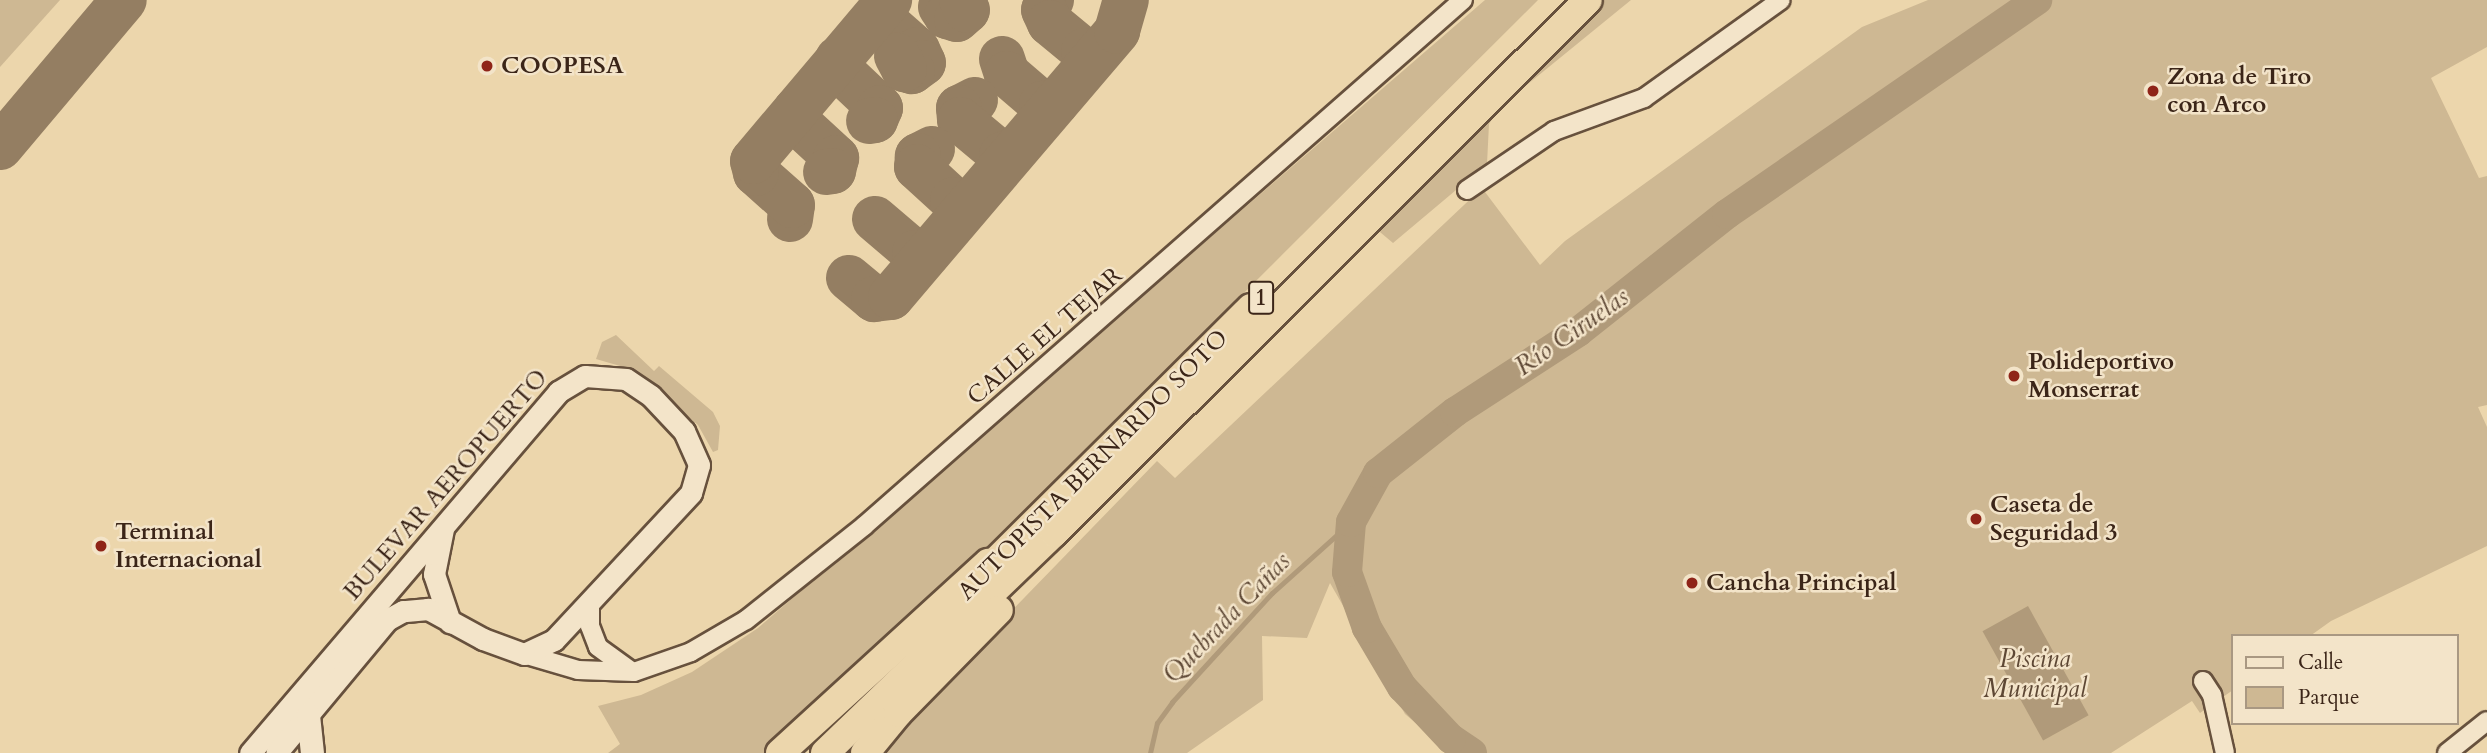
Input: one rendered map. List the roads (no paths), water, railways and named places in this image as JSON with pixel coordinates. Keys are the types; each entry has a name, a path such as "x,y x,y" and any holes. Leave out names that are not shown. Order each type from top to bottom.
{"highway":[{"name":"AUTOPISTA BERNARDO SOTO","path":"825,753 1562,0"},
{"name":"AUTOPISTA BERNARDO SOTO","path":"804,753 1375,211 1588,0"},
{"path":"865,753 898,713 1290,315 1375,211"},
{"name":"AUTOPISTA BERNARDO SOTO","path":"850,753 1047,525"},
{"name":"1","path":"780,753 845,691 1047,525"},
{"path":"766,753 845,691"}],"main road":[{"path":"308,715 312,753"}],"street":[{"name":"CALLE EL TEJAR","path":"523,654 578,670 634,672 691,652 746,620 864,526 1463,0"},
{"path":"1467,190 1554,131 1644,98 1781,0"},
{"name":"BULEVAR AEROPUERTO","path":"250,753 558,392 585,376 626,379 651,396 684,431 699,465 691,493 554,639 523,654 418,607 387,620 276,753"},
{"path":"445,524 435,574 450,622"},
{"path":"590,603 590,626 598,647 614,662 634,672"},
{"path":"2203,681 2212,695 2225,753"},
{"path":"2447,753 2487,721"}],"water":[{"name":"Piscina Municipal","path":"2028,606 2089,715 2043,741 1983,631"}],"waterway":[{"name":"Río Ciruelas","path":"1472,753 1451,739 1402,687 1367,628 1347,572 1351,522 1378,473 1455,412 1578,332 1727,214 2037,0"},
{"name":"Quebrada Cañas","path":"1150,753 1157,723 1172,702 1272,593 1351,522"}],"place":[{"name":"COOPESA","path":"487,66"},
{"name":"Zona de Tiro con Arco","path":"2153,91"},
{"name":"Polideportivo Monserrat","path":"2014,376"},
{"name":"Caseta de Seguridad 3","path":"1976,519"},
{"name":"Terminal Internacional","path":"101,546"},
{"name":"Cancha Principal","path":"1692,583"}]}
